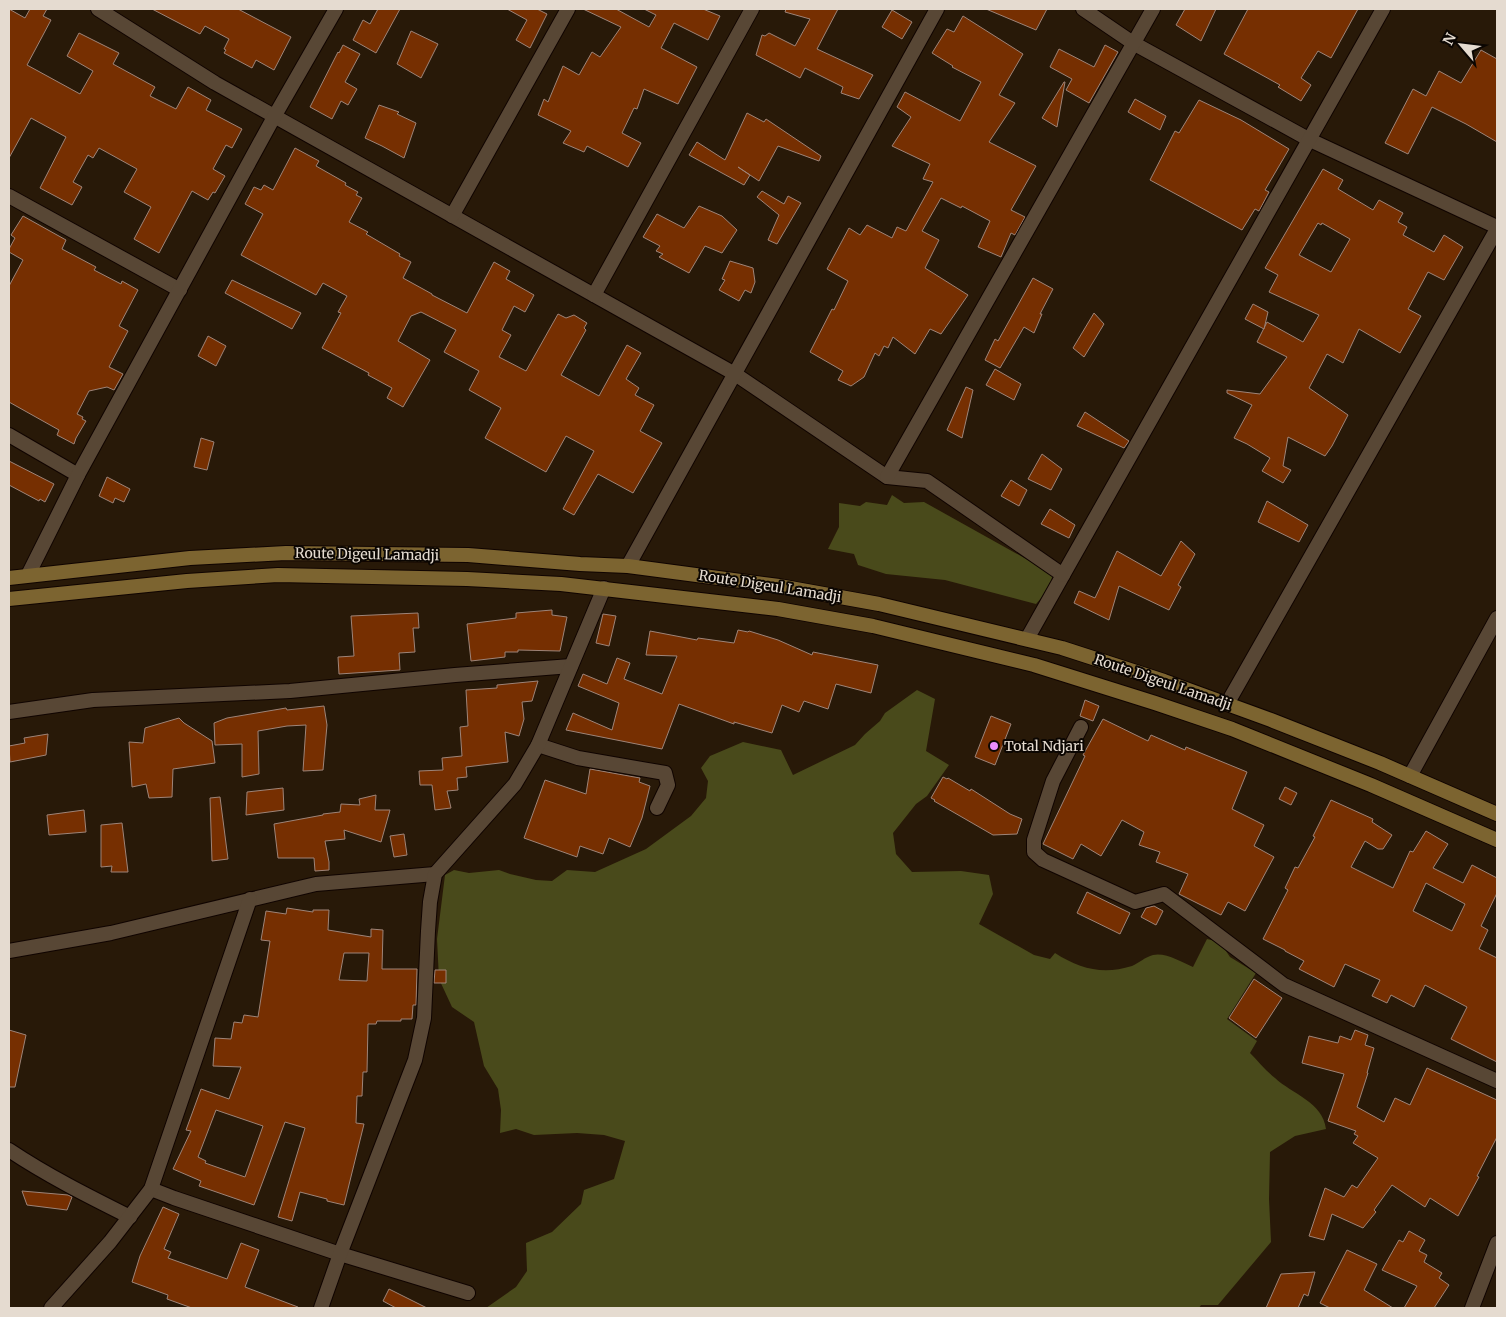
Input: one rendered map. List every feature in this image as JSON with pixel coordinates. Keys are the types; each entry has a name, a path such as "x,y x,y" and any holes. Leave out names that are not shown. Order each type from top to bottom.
{"main road":[{"name":"Route Digeul Lamadji","path":"9,578 190,558 286,553 468,555 628,566 779,586 879,604 1027,639 1164,680 1308,734 1497,814"},
{"path":"9,599 278,575 467,579 562,584 778,609 873,626 1034,665 1232,729 1371,785 1497,840"}],"street":[{"path":"28,575 78,475 274,116 336,9"},
{"path":"452,216 568,9"},
{"path":"594,295 752,9"},
{"path":"628,566 937,9"},
{"path":"1083,9 1133,43 1310,140 1497,228 1227,704"},
{"path":"887,477 1153,9"},
{"path":"1027,639 1383,9"},
{"path":"106,11 215,84 735,374 887,477 927,482 1063,575"},
{"path":"9,196 180,290"},
{"path":"9,435 78,475"},
{"path":"321,1308 415,1060 424,1018 430,902 435,874 515,784 538,745 604,588"},
{"path":"1410,776 1497,618"},
{"path":"9,712 93,700 290,691 571,666"},
{"path":"1081,727 1053,781 1034,840 1034,852 1043,860 1135,902 1164,894 1284,985 1497,1080"},
{"path":"538,745 578,758 665,773 668,785 657,808"},
{"path":"9,951 111,933 316,884 435,874"},
{"path":"51,1308 110,1242 152,1189 250,899"},
{"path":"9,1150 50,1176 130,1217"},
{"path":"152,1189 340,1254 468,1294"},
{"path":"1472,1308 1497,1243"}],"shaded area":[{"path":"892,495 904,503 924,502 1053,574 1049,589 1036,604 945,580 886,574 858,565 854,554 828,549 839,527 839,503 860,506 866,502 887,505"},
{"path":"917,690 935,699 926,751 949,765 927,796 916,804 893,833 896,854 912,872 961,871 989,875 993,894 979,924 1034,955 1050,959 1055,953 1083,967 1111,970 1132,966 1147,957 1158,954 1193,967 1207,939 1220,942 1230,957 1256,973 1227,1019 1257,1041 1250,1053 1282,1084 1313,1105 1324,1120 1326,1129 1295,1136 1270,1152 1269,1199 1271,1242 1218,1305 1201,1305 1199,1308 486,1308 516,1287 527,1271 526,1243 552,1232 581,1204 584,1190 614,1179 625,1141 604,1135 577,1133 534,1135 516,1129 500,1133 501,1110 498,1089 484,1066 474,1022 452,1007 439,979 437,939 445,875 454,870 469,873 499,870 536,880 552,881 567,870 595,872 646,849 691,816 706,798 708,781 701,768 710,756 743,742 781,750 793,775 855,745 880,721 885,713"}],"building":[{"path":"9,9 25,18 30,9 47,9 43,16 51,20 27,65 80,94 93,71 67,56 79,33 119,53 113,64 155,87 150,96 176,109 188,87 211,100 206,110 242,129 232,148 226,145 213,169 225,176 215,193 213,192 208,200 192,191 159,253 134,239 151,207 124,192 137,169 99,148 93,158 88,155 73,182 82,187 72,205 40,188 66,137 31,118 9,158"},
{"path":"152,9 238,9 291,37 274,70 256,60 252,68 224,53 229,39 205,26 200,34"},
{"path":"378,9 400,9 376,53 353,40 363,20 370,24"},
{"path":"507,9 537,9 547,14 530,48 516,40 527,20"},
{"path":"583,9 616,9 649,27 656,15 644,9 703,9 720,16 708,40 674,23 661,48 697,67 678,104 644,89 637,109 634,108 622,133 641,143 628,167 587,146 584,152 563,143 571,131 538,115 544,99 548,102 563,66 579,75 592,52 600,57 621,27"},
{"path":"786,9 838,9 817,49 873,75 859,99 841,93 843,87 805,68 800,78 756,55 762,35 765,36 769,33 795,46 810,19 785,12"},
{"path":"986,9 1047,9 1036,30"},
{"path":"1185,9 1216,9 1201,41 1176,25"},
{"path":"1248,9 1358,9 1331,58 1318,51 1301,78 1311,85 1301,101 1278,87 1280,85 1224,54"},
{"path":"892,10 912,22 902,39 882,27"},
{"path":"963,16 1023,54 999,95 1015,103 989,142 1036,166 1011,210 1025,217 1015,235 1011,233 1001,257 978,247 990,221 962,206 961,208 941,198 922,231 939,240 925,268 968,295 941,334 930,329 915,354 893,337 888,348 884,346 879,356 875,353 864,377 851,386 838,380 843,371 810,352 848,281 827,269 849,228 860,235 867,225 892,238 897,227 906,231 933,182 923,179 930,164 892,146 911,117 897,107 905,92 960,121 981,82 952,67 932,53 947,29 954,32"},
{"path":"411,31 438,44 421,78 397,64"},
{"path":"343,45 360,54 345,82 357,89 348,105 341,101 332,119 310,107"},
{"path":"1105,45 1118,52 1089,103 1066,90 1072,79 1050,67 1059,49 1094,67"},
{"path":"1481,50 1497,59 1497,142 1432,107 1408,154 1385,143 1413,89 1426,96 1439,71 1461,83"},
{"path":"1065,82 1057,127 1042,118"},
{"path":"1135,99 1166,116 1160,130 1128,112"},
{"path":"1199,100 1241,120 1289,149 1265,190 1269,192 1259,211 1255,209 1242,230 1150,180 1175,131 1179,133"},
{"path":"379,105 399,112 397,114 416,123 404,158 365,138"},
{"path":"747,113 764,122 766,119 821,156 819,161 778,146 759,181 750,175 744,185 689,155 697,142 725,160"},
{"path":"295,148 319,161 316,166 358,192 356,195 362,198 349,222 368,232 366,234 411,262 403,278 467,313 494,262 510,271 506,279 534,295 525,312 514,306 502,330 511,335 499,357 526,371 558,314 566,318 574,315 587,323 584,328 586,330 561,375 599,396 627,345 641,353 626,379 639,388 635,395 654,405 640,431 662,443 633,493 598,474 574,515 563,509 594,451 566,436 546,472 485,438 501,408 469,390 479,371 444,352 456,330 421,312 411,316 398,341 430,360 403,407 387,398 392,388 368,375 369,373 322,348 341,313 338,312 347,296 323,283 316,295 241,255 263,214 245,204 254,187 261,190 264,185 273,190"},
{"path":"1323,169 1343,180 1338,189 1373,210 1379,200 1403,213 1398,222 1407,227 1403,235 1434,252 1444,235 1463,247 1444,280 1428,272 1408,309 1421,316 1400,353 1359,329 1343,363 1327,354 1309,388 1348,415 1325,456 1288,437 1283,466 1291,470 1283,483 1262,471 1270,458 1234,438 1252,405 1227,393 1227,390 1260,394 1287,357 1257,342 1267,322 1303,342 1319,315 1269,292 1278,275 1265,268","holes":["1318,223 1321,225 1322,223 1350,239 1331,272 1299,255"]},
{"path":"762,191 784,204 788,196 801,203 777,244 768,240 779,215 757,197"},
{"path":"699,206 722,216 737,230 722,253 705,246 689,273 659,257 663,254 656,251 660,246 643,237 657,214 684,228"},
{"path":"23,216 66,240 62,249 96,267 94,270 121,284 122,281 138,290 119,326 128,331 109,367 123,374 114,390 107,387 89,391 77,414 86,421 74,444 57,435 59,430 9,402 9,286 23,260 9,252 9,249 15,238 11,235"},
{"path":"730,261 753,268 755,282 751,293 745,290 739,301 719,290 725,280 722,279"},
{"path":"1033,278 1053,289 1040,314 1042,314 1034,333 1024,327 1000,368 985,360 995,339 998,341"},
{"path":"232,280 301,313 292,329 225,293"},
{"path":"1253,304 1268,312 1264,329 1245,319"},
{"path":"1094,313 1104,324 1084,357 1073,348"},
{"path":"208,336 226,346 216,366 198,356"},
{"path":"995,369 1021,384 1014,400 986,385"},
{"path":"966,387 973,390 962,438 947,430"},
{"path":"1085,412 1129,441 1124,448 1077,426"},
{"path":"201,438 214,442 207,470 194,467"},
{"path":"1042,454 1062,469 1051,490 1028,479"},
{"path":"9,461 54,484 45,502 40,499 39,501 9,485"},
{"path":"107,477 130,489 124,502 115,498 113,503 99,496"},
{"path":"1011,480 1027,490 1019,506 1001,496"},
{"path":"1267,501 1308,525 1299,542 1258,522"},
{"path":"1050,509 1075,525 1069,538 1041,524"},
{"path":"1181,541 1195,554 1178,585 1181,587 1169,610 1119,586 1109,620 1074,603 1079,591 1095,598 1117,551 1161,576"},
{"path":"552,610 552,615 567,617 560,651 518,650 518,652 505,652 505,657 471,661 467,624 516,618 516,613"},
{"path":"418,613 419,628 413,628 415,652 399,653 400,670 339,674 338,657 354,656 351,616"},
{"path":"603,614 616,616 609,646 596,643"},
{"path":"738,630 749,631 778,640 812,655 813,652 878,665 871,693 836,684 828,709 804,701 799,712 782,705 772,733 734,722 734,724 679,704 662,749 566,730 573,713 612,730 619,703 578,686 583,674 607,684 617,658 630,663 624,679 662,694 677,656 646,655 650,631 697,640 698,638 734,643"},
{"path":"538,681 532,701 522,702 524,719 519,736 505,732 508,762 466,767 467,777 457,778 458,790 447,791 451,808 435,810 432,785 420,785 419,771 443,770 442,758 462,756 460,727 468,726 466,690 497,688 497,685"},
{"path":"1085,700 1099,706 1093,721 1080,716"},
{"path":"324,706 327,725 323,770 303,771 306,725 258,731 259,774 242,777 242,744 215,745 214,723 227,718 286,708 287,710"},
{"path":"991,716 1011,724 995,765 975,757"},
{"path":"179,718 212,741 215,763 173,769 172,797 149,798 146,784 132,787 129,742 143,743 145,728"},
{"path":"1103,719 1148,741 1151,735 1185,750 1186,747 1247,772 1232,809 1264,825 1254,846 1274,857 1245,911 1228,902 1221,915 1179,894 1188,874 1156,862 1160,852 1139,845 1144,832 1122,820 1101,856 1081,844 1073,859 1043,844 1085,756 1083,755"},
{"path":"48,734 46,755 10,762 9,746 25,743 24,738"},
{"path":"590,769 640,778 639,782 650,786 642,818 630,847 609,838 603,854 580,846 577,857 524,838 545,780 586,794"},
{"path":"943,777 970,791 971,789 1010,814 1022,819 1017,834 993,835 934,801 931,798"},
{"path":"1285,787 1297,793 1291,805 1279,799"},
{"path":"283,788 284,810 246,815 247,792"},
{"path":"376,795 375,810 390,810 381,842 344,830 345,839 325,841 329,870 315,871 314,858 278,858 274,824 340,812 341,804 360,805 359,799"},
{"path":"220,797 228,859 212,861 210,798"},
{"path":"1331,800 1373,819 1372,822 1392,835 1383,849 1378,849 1365,841 1351,867 1393,888 1410,851 1413,852 1426,831 1448,844 1433,868 1463,883 1472,865 1497,878 1497,893 1481,926 1488,930 1479,949 1497,958 1497,1062 1451,1039 1467,1007 1425,985 1414,1007 1391,995 1387,1003 1372,996 1380,980 1345,964 1334,987 1299,969 1304,961 1263,939 1288,890 1285,888 1295,867 1298,868 1315,837 1313,836","holes":["1426,883 1465,904 1452,931 1413,911"]},
{"path":"84,810 86,832 49,835 47,815"},
{"path":"122,823 128,872 111,872 112,866 101,867 101,825"},
{"path":"404,834 407,855 394,857 390,836"},
{"path":"1087,892 1130,913 1120,934 1077,913"},
{"path":"1154,906 1163,911 1156,925 1141,917 1146,908"},
{"path":"287,908 313,912 313,910 329,910 328,930 371,937 371,929 383,930 382,969 417,969 416,1005 413,1005 412,1019 377,1021 376,1024 368,1024 367,1072 363,1072 362,1096 357,1096 356,1123 364,1124 344,1205 300,1192 292,1221 278,1217 305,1128 285,1122 254,1205 199,1186 201,1181 173,1169 191,1131 186,1130 201,1089 229,1099 241,1067 213,1066 215,1038 231,1039 234,1022 242,1023 244,1015 258,1017 270,941 261,940 266,911 286,914","holes":["344,953 369,953 367,981 339,980","216,1110 263,1126 245,1177 205,1163 206,1161 198,1157"]},
{"path":"435,970 446,970 446,983 434,983"},
{"path":"1254,979 1282,998 1256,1038 1229,1018"},
{"path":"9,1030 26,1035 15,1087 9,1087"},
{"path":"1355,1030 1368,1035 1365,1045 1374,1048 1357,1107 1384,1122 1395,1098 1410,1105 1427,1068 1497,1100 1497,1137 1477,1176 1479,1177 1458,1216 1430,1198 1425,1207 1392,1185 1374,1210 1376,1212 1363,1228 1332,1214 1324,1240 1309,1236 1325,1188 1344,1197 1352,1185 1357,1188 1378,1158 1353,1143 1358,1136 1354,1134 1356,1131 1328,1121 1344,1074 1302,1063 1309,1036 1338,1043 1340,1036 1351,1040"},
{"path":"22,1191 68,1195 72,1197 67,1210 27,1205"},
{"path":"163,1207 179,1214 164,1249 171,1252 168,1258 227,1279 241,1243 259,1250 245,1287 298,1308 192,1308 167,1299 168,1295 132,1282 140,1256"},
{"path":"1409,1231 1425,1240 1419,1251 1427,1255 1424,1262 1442,1273 1439,1278 1449,1285 1434,1308 1404,1308 1417,1286 1382,1270 1399,1240 1403,1242"},
{"path":"1347,1250 1377,1264 1364,1290 1393,1308 1330,1308 1320,1303"},
{"path":"1315,1272 1308,1296 1304,1294 1298,1308 1266,1308 1281,1274"},
{"path":"389,1289 427,1308 396,1308 383,1301"}],"place":[{"name":"Total Ndjari","path":"994,746"}]}
